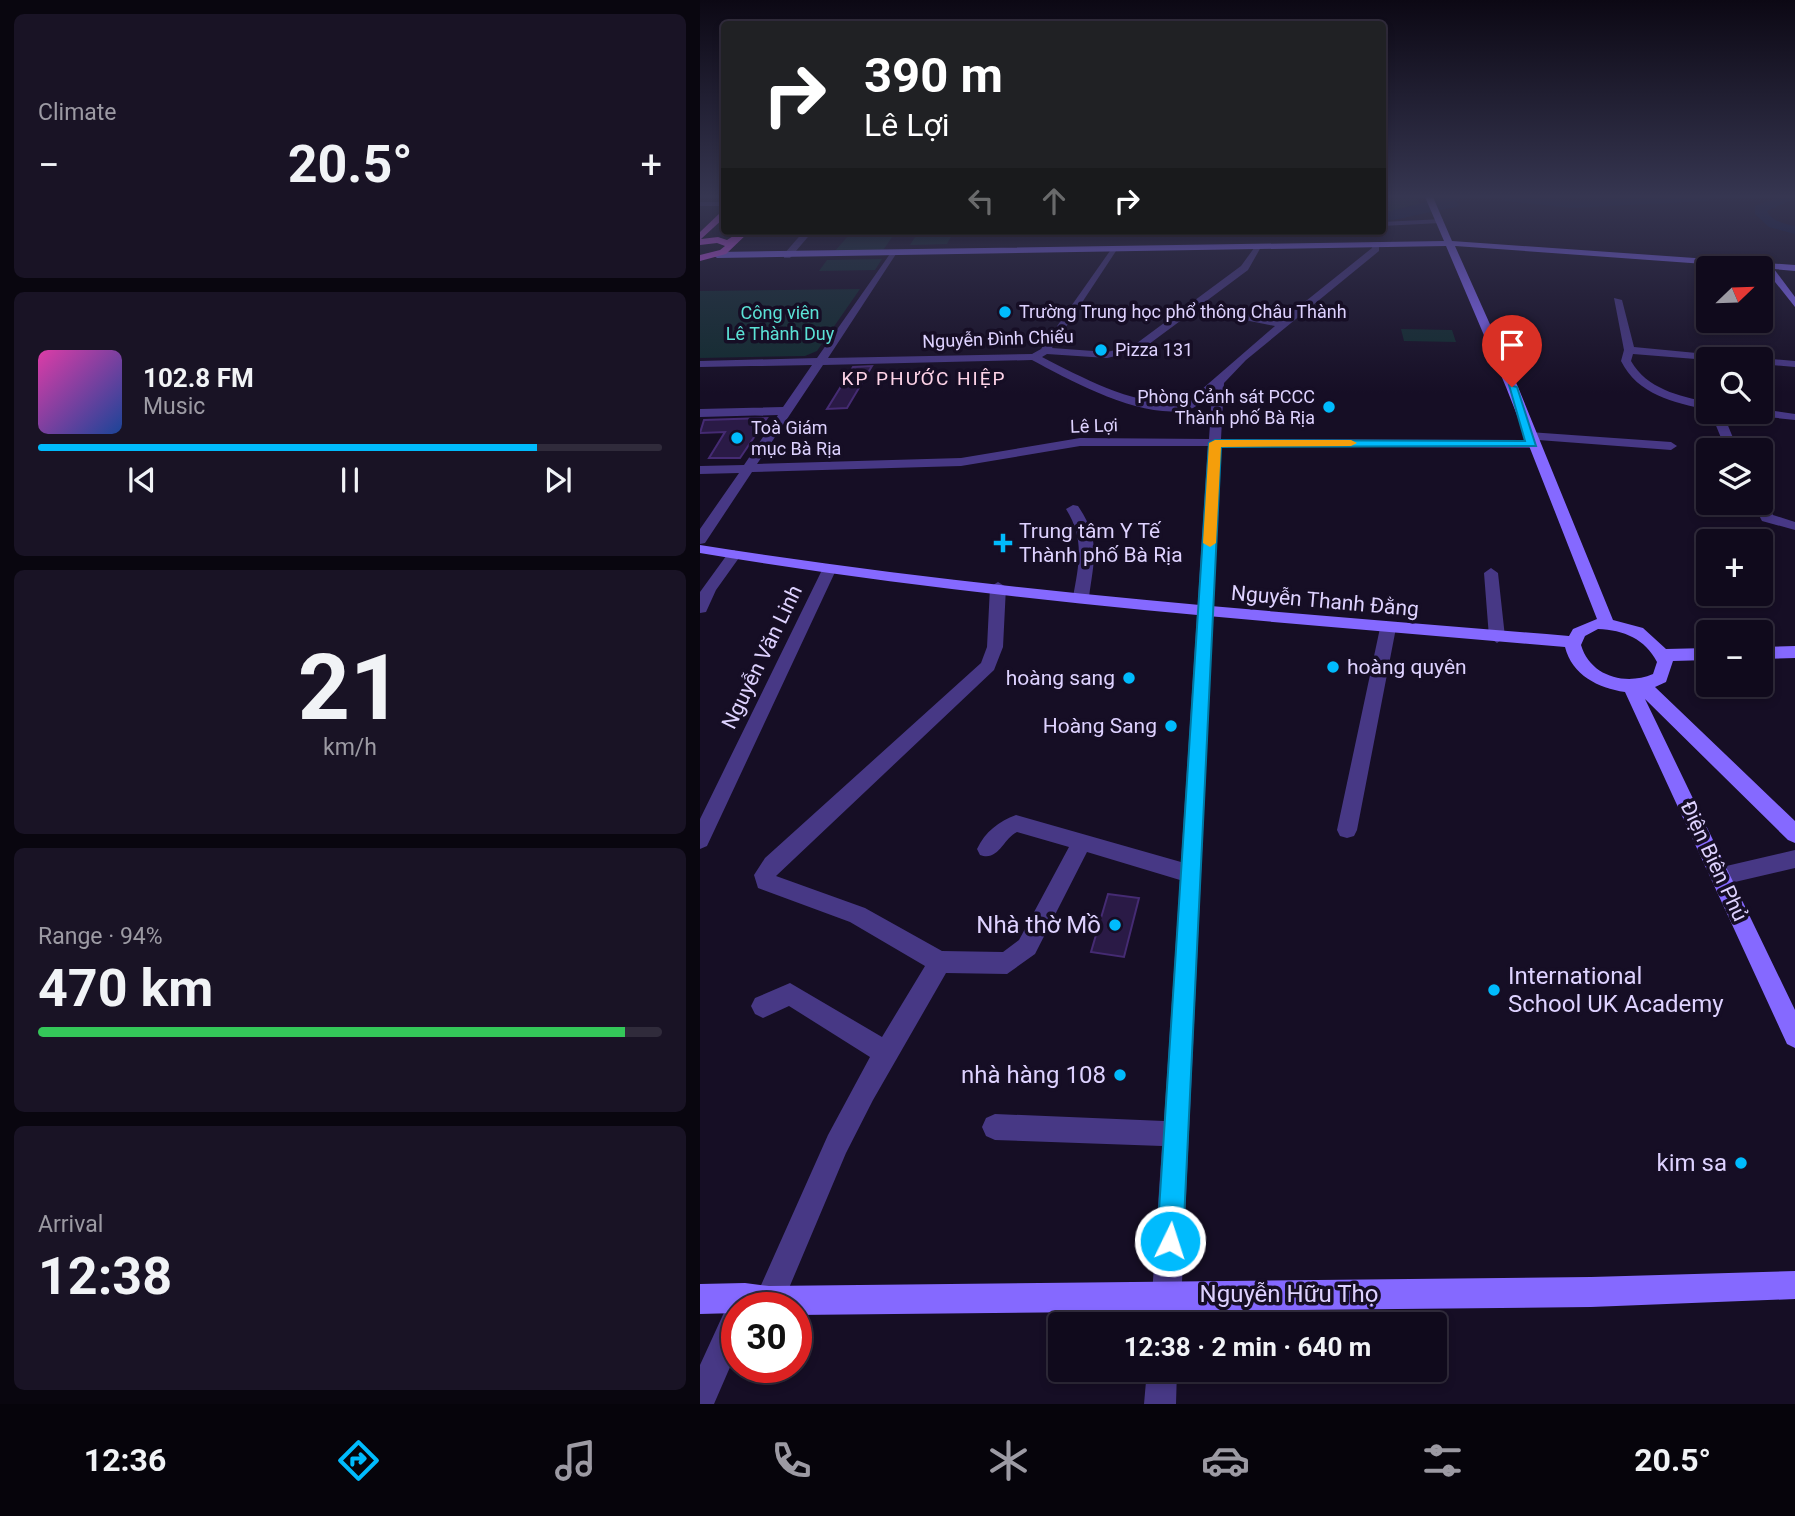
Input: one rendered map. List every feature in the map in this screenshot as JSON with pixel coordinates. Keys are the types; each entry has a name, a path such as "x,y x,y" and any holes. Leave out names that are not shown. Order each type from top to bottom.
{"street":[{"path":"700,540 886,263"},
{"path":"1104,263 1040,354 1088,385 1153,404 1178,407 1189,406 1359,263"},
{"name":"Nguyễn Đình Chiểu","path":"700,364 1122,354 1137,348 1194,307 1245,268 1248,263"},
{"path":"1458,263 1512,387 1607,624"},
{"path":"1773,266 1795,268"},
{"path":"1773,274 1795,304"},
{"path":"1617,300 1629,349 1628,367 1646,384 1675,398 1696,403"},
{"path":"1194,307 1283,325"},
{"path":"1629,349 1696,355"},
{"path":"1773,362 1795,364"},
{"path":"1166,1312 1217,382"},
{"path":"700,413 785,411"},
{"path":"1773,414 1794,417"},
{"name":"Lê Lợi","path":"700,470 961,462 1080,442 1531,440 1671,446"},
{"path":"1073,509 1085,525 1089,537 1081,597"},
{"path":"1766,515 1767,518 1795,526"},
{"name":"Nguyễn Thanh Đằng","path":"700,550 829,570 1206,611 1572,642"},
{"path":"700,608 709,589 734,555"},
{"name":"Nguyễn Văn Linh","path":"700,840 829,570"},
{"path":"1491,573 1497,636"},
{"path":"998,587 995,647 988,666 895,748 764,875 768,884 857,915 940,962 989,965 1007,963 1018,957 1027,947 1081,842"},
{"path":"1607,624 1639,632 1653,642 1662,655 1664,673 1653,683 1637,687 1608,683 1587,671 1573,654 1572,642 1575,635 1585,627 1607,624"},
{"path":"1347,830 1388,628"},
{"path":"1773,653 1795,652"},
{"path":"1662,655 1696,654"},
{"path":"1637,687 1795,834"},
{"name":"Điện Biên Phủ","path":"1637,687 1795,1036"},
{"path":"987,849 1005,828 1016,823 1192,874"},
{"path":"1722,876 1795,859"},
{"path":"756,1292 940,962"},
{"path":"763,1006 790,994 887,1054"},
{"path":"995,1127 1177,1134"},
{"name":"Nguyễn Hữu Thọ","path":"812,1304 1167,1295 1591,1292 1795,1285"},
{"name":"Nguyễn Hữu Thọ","path":"700,1299 721,1302"},
{"path":"700,1400 721,1359"},
{"path":"1160,1404 1161,1382"}],"green space":[{"path":"825,263 880,263 875,270 819,271"},
{"name":"Công viên Lê Thành Duy","path":"860,289 817,351 805,356 700,358 700,291"},
{"path":"1401,329 1452,330 1456,342 1404,341"}],"building":[{"path":"872,366 847,408 827,409 853,367"},
{"name":"Toà Giám mục Bà Rịa","path":"767,418 740,458 709,458 725,432 700,433 704,420"},
{"name":"Nhà thờ Mồ","path":"1108,894 1139,898 1124,957 1091,952"}],"slow traffic":[{"path":"1210,543 1215,443 1351,443"}],"place":[{"name":"Trường Trung học phổ thông Châu Thành","path":"1005,312"},
{"name":"Pizza 131","path":"1101,350"},
{"name":"Phòng Cảnh sát PCCC Thành phố Bà Rịa","path":"1329,407"},
{"name":"Toà Giám mục Bà Rịa","path":"737,438"},
{"name":"Trung tâm Y Tế Thành phố Bà Rịa","path":"1003,543"},
{"name":"hoàng quyên","path":"1333,667"},
{"name":"hoàng sang","path":"1129,678"},
{"name":"Hoàng Sang","path":"1171,726"},
{"name":"Nhà thờ Mồ","path":"1115,925"},
{"name":"International School UK Academy","path":"1494,990"},
{"name":"nhà hàng 108","path":"1120,1075"},
{"name":"kim sa","path":"1741,1163"}],"district":[{"name":"KP PHƯỚC HIỆP","path":"924,378"}],"route":[{"path":"1170,1241 1215,443 1532,444 1512,387"}]}
